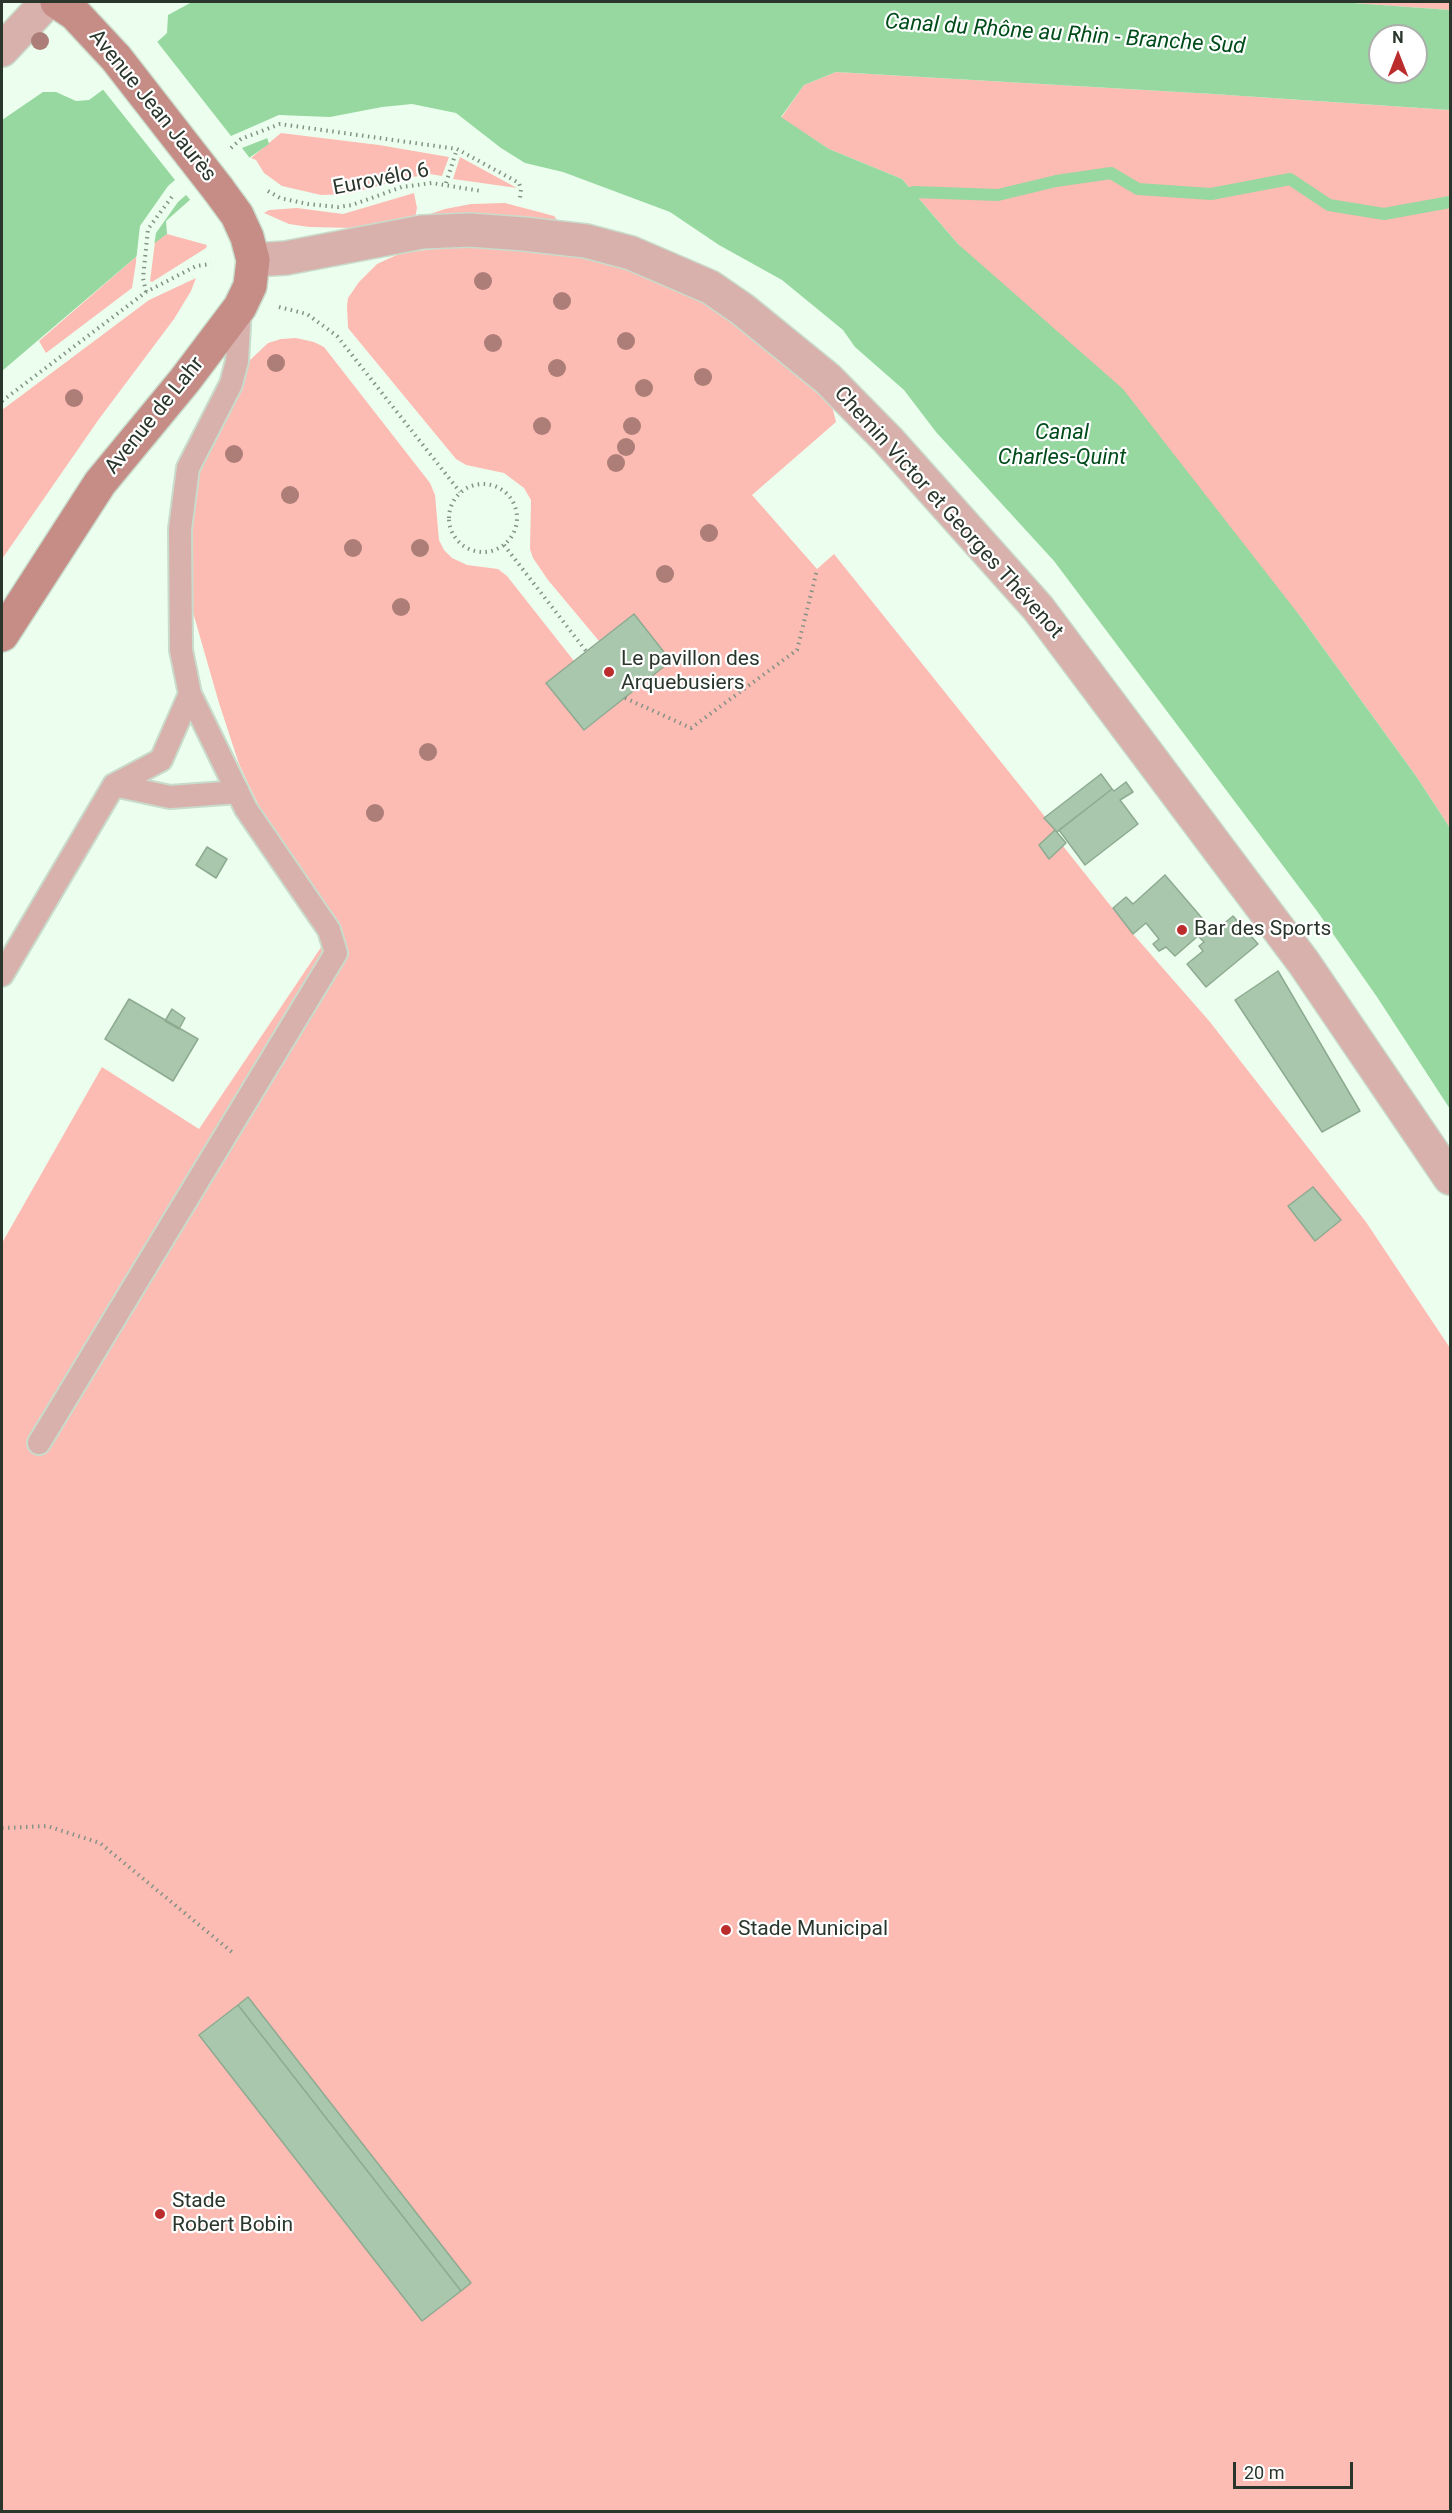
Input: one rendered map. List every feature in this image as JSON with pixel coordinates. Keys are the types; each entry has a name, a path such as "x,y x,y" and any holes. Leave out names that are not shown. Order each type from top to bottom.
{"main road":[{"name":"Avenue Jean Jaurès","path":"57,2 75,14 116,58 218,189"},
{"name":"Avenue de Lahr","path":"2,635 100,483 185,380 240,308 250,286 253,260 247,237 237,215 218,189"}],"street":[{"path":"2,50 47,2"},
{"name":"Chemin Victor et Georges Thévenot","path":"253,260 286,258 422,232 471,230 524,234 586,241 632,253 710,287 742,309 828,379 888,440 1038,608 1304,963 1450,1178"}],"lane":[{"path":"39,1443 336,954 329,930 246,809 190,694 181,639 180,529 188,468 231,384 237,361 240,308"},
{"path":"2,975 114,785 161,760 190,694"},
{"path":"114,785 170,797 238,792"}],"path":[{"name":"Eurovélo 6","path":"380,137 457,149 519,183 520,199 512,197"},
{"name":"Eurovélo 6","path":"446,183 457,149"},
{"name":"Eurovélo 6","path":"260,187 280,198 338,207 402,187 432,183 446,183 486,192"},
{"path":"144,264 143,278 146,292"},
{"path":"2,401 146,292 196,266 211,264"},
{"path":"240,308 277,307 307,314 337,336 460,492"},
{"path":"485,483 495,485 510,495 518,512 518,521 515,531 504,545 496,550 477,552 468,549 454,537 448,518 450,509 460,492 467,487 485,483"},
{"path":"504,545 586,651"},
{"path":"625,698 691,728 797,650 817,570"},
{"path":"2,1828 47,1826 100,1843 233,1953"}],"shaded area":[{"path":"1339,2 1450,2 1450,10"},
{"path":"836,72 1450,110 1450,828 1416,776 1300,616 958,244 902,179 829,149 781,118 804,85"},
{"path":"281,133 379,145 449,157 442,176 430,174 401,179 350,194 321,195 282,186 264,173 256,160 251,158"},
{"path":"460,157 517,188 453,179"},
{"path":"414,193 417,208 415,218 354,228 289,224 264,213 269,210 297,208 343,214"},
{"path":"505,203 554,216 559,222 427,217 445,209 471,204"},
{"path":"167,234 207,245 206,248 152,282 150,281 155,242"},
{"name":"Stade Municipal","path":"460,246 569,254 623,267 686,294 713,309 775,357 832,406 836,422 752,495 817,569 834,554 1066,843 1063,846 1133,934 1210,1022 1366,1222 1450,1348 1450,2511 2,2512 2,1243 102,1067 199,1129 338,922 266,821 239,764 192,609 186,554 194,492 206,452 238,380 249,361 268,343 281,339 296,338 324,347 430,483 435,495 439,540 444,550 452,558 467,565 498,569 507,576 574,661 546,683 585,730 671,660 634,614 599,641 548,580 533,558 530,549 531,500 524,488 504,473 466,465 456,459 348,328 348,298 359,282 377,264 401,253"},
{"path":"137,256 132,288 46,353 39,341"},
{"path":"196,278 174,319 99,419 2,559 2,410 149,300"}],"water":[{"path":"192,2 1339,2 1450,10 1450,110 836,72 804,85 781,117 829,149 902,179 958,244 1123,389 1300,616 1416,776 1450,828 1450,1109 1377,997 1317,911 1054,561 936,432 904,390 855,347 843,330 782,280 719,245 670,212 563,172 525,163 501,148 456,113 412,104 330,117 279,115 263,123 269,144 192,198 166,221 167,234 137,256 2,371 2,120 43,92 56,92 76,101 89,100 112,83 167,33 168,15"}],"pier":[{"path":"155,39 231,136 279,115 322,120 280,118 267,124 270,137 242,148 252,161 192,202 186,195 178,202 156,233 154,246 136,261 140,226 168,186 175,180 101,87"}],"building":[{"name":"Le pavillon des Arquebusiers","path":"634,614 671,661 584,730 546,683"},
{"path":"1101,774 1112,789 1057,832 1044,818"},
{"path":"1126,782 1133,792 1120,800 1138,824 1085,865 1059,830 1112,789 1114,791"},
{"path":"1055,830 1066,843 1049,859 1039,845"},
{"path":"207,847 227,859 216,878 196,865"},
{"name":"Bar des Sports","path":"1165,875 1214,932 1233,916 1258,944 1206,987 1187,964 1203,951 1199,946 1204,942 1198,936 1175,956 1166,947 1159,951 1153,944 1159,939 1146,923 1133,934 1113,908 1126,897 1133,904"},
{"path":"1278,971 1360,1111 1322,1132 1235,1000"},
{"path":"129,999 198,1039 173,1081 105,1039"},
{"path":"172,1009 185,1018 179,1029 165,1021"},
{"path":"1313,1187 1341,1220 1315,1241 1288,1206"},
{"path":"248,1997 471,2283 461,2291 238,2005"},
{"path":"238,2005 461,2291 422,2321 199,2035"}],"waterway":[{"path":"900,196 914,192 998,195 1056,181 1111,173 1138,189 1211,194 1290,179 1329,205 1384,214 1450,202"}],"place":[{"name":"Le pavillon des Arquebusiers","path":"609,672"},
{"name":"Bar des Sports","path":"1182,930"},
{"name":"Stade Municipal","path":"726,1930"},
{"name":"Stade Robert Bobin","path":"160,2214"}],"water label":[{"name":"Canal du Rhône au Rhin - Branche Sud","path":"1065,35"},
{"name":"Canal Charles-Quint","path":"1062,446"}]}
